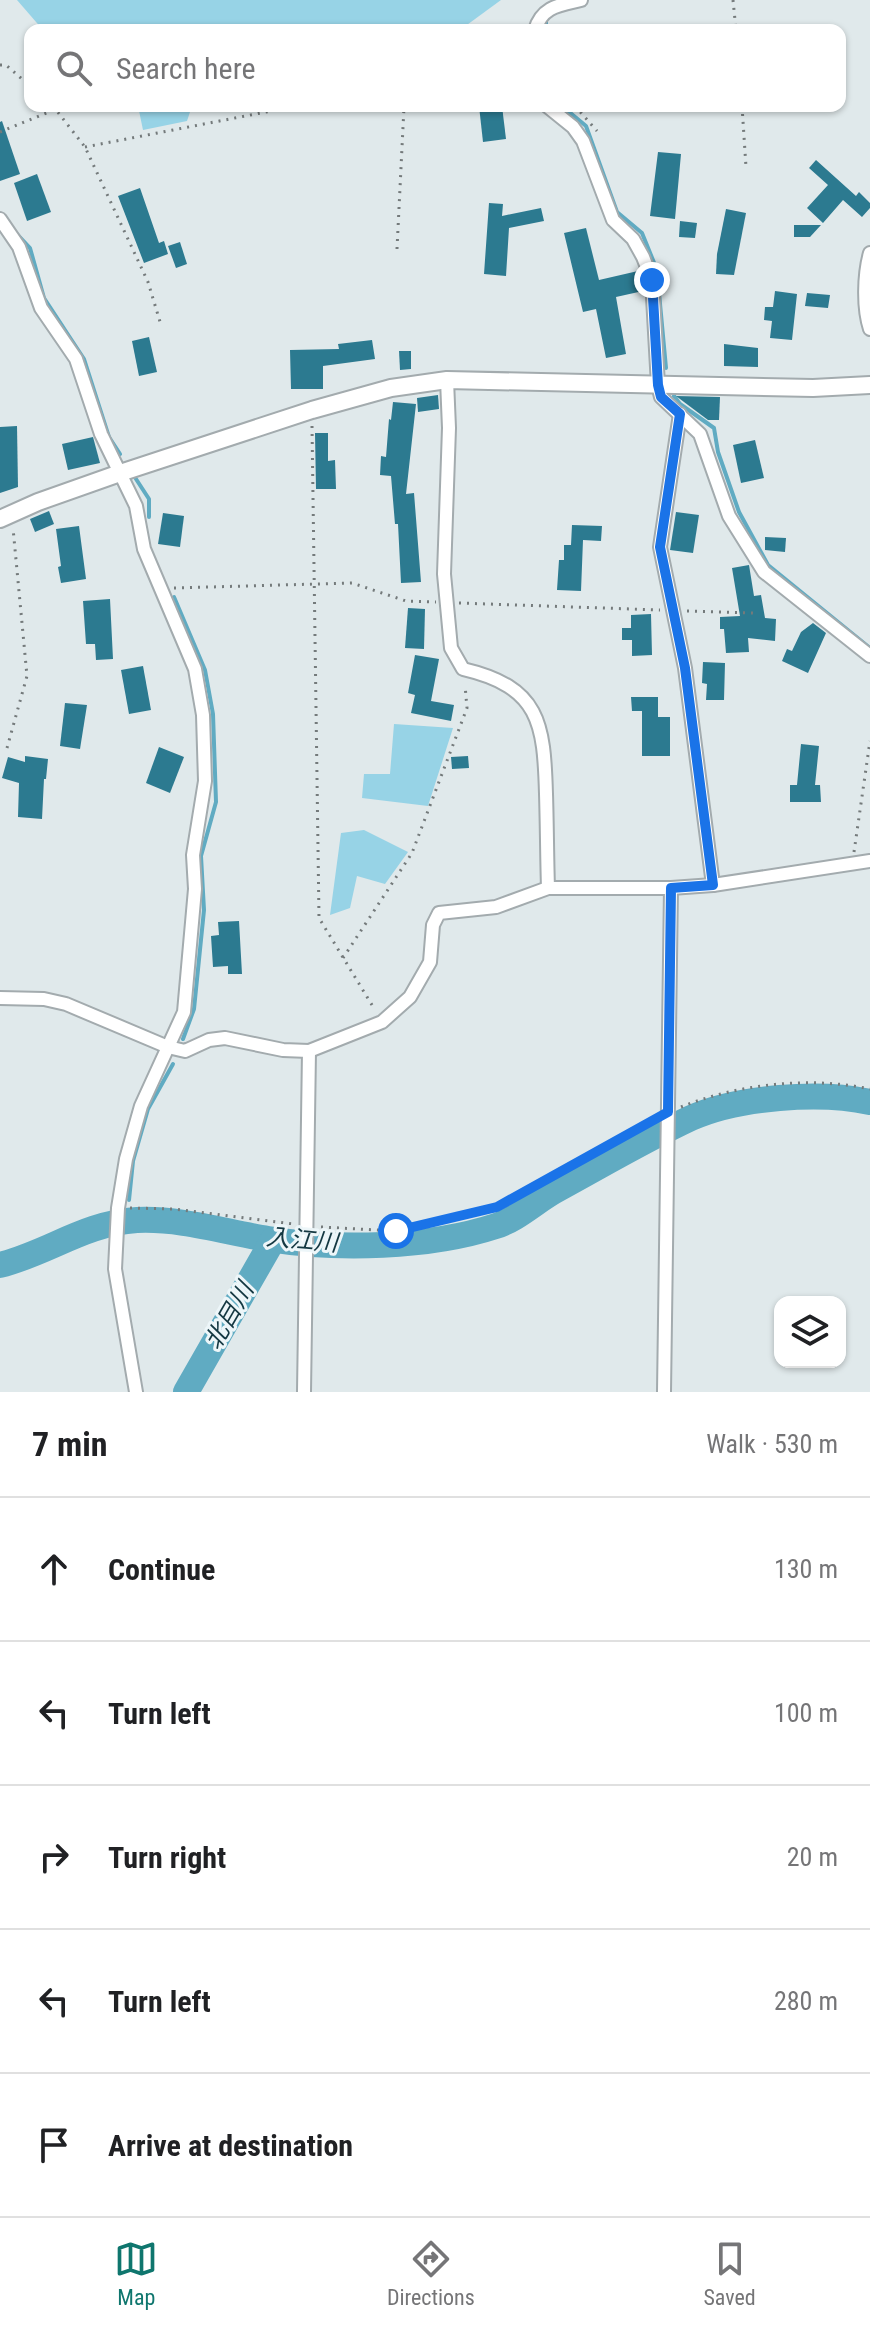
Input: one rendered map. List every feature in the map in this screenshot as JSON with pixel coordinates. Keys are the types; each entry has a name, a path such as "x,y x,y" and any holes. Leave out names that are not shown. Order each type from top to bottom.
{"street":[{"path":"537,24 540,15 553,6 581,0"},
{"path":"554,112 573,127 583,141 613,220 633,239 643,257 652,280 661,397 700,434 729,516 764,572 870,656"},
{"path":"0,219 19,247 41,308 76,359 101,434 136,506 144,549 195,669 203,715 205,781 193,855 195,889 184,1012 141,1106 126,1159 118,1208 115,1269 136,1392"},
{"path":"870,253 867,305 870,329"},
{"path":"447,380 449,428 444,574 451,648 463,669 488,675 513,689 537,717 545,745 548,888"},
{"path":"6,517 120,473 312,410 391,388 447,380 813,388 870,385"},
{"path":"680,414 660,547 685,668 713,885"},
{"path":"0,998 44,999 66,1004 168,1047 185,1051 209,1040 225,1038 283,1050 309,1051 382,1022 410,997 430,962 433,925 439,913 496,907 548,888 713,885 870,861"},
{"path":"664,1392 671,888"},
{"path":"304,1392 309,1051"}],"path":[{"path":"733,0 735,24"},
{"path":"0,65 6,65 24,81"},
{"path":"0,132 46,112"},
{"path":"58,112 85,147 148,282 161,325"},
{"path":"85,147 266,112"},
{"path":"397,249 404,112"},
{"path":"580,112 597,131"},
{"path":"742,112 746,167"},
{"path":"312,410 319,918 382,1022"},
{"path":"6,517 27,676 7,748"},
{"path":"343,958 412,853 431,808 467,708 463,669"},
{"path":"853,864 870,741"},
{"path":"118,1208 174,1209 307,1226 396,1231 497,1207 668,1112 712,1095 786,1084 840,1083 870,1089"}],"shaded area":[{"path":"17,0 501,0 468,24 38,24"},
{"path":"139,112 190,112 187,121 143,130"},
{"path":"394,724 453,728 428,806 362,798 364,774 390,774"},
{"path":"364,830 408,852 385,884 357,876 350,908 330,915 341,833"}],"building":[{"path":"480,112 503,112 506,139 483,142"},
{"path":"0,122 20,174 0,181"},
{"path":"658,152 681,154 675,219 650,216"},
{"path":"816,160 856,196 859,192 870,203 870,208 862,217 843,200 823,223 807,208 828,185 809,168"},
{"path":"37,174 51,212 27,221 14,183"},
{"path":"140,188 159,243 164,241 168,254 144,263 118,196"},
{"path":"489,203 503,204 502,216 541,208 544,221 509,228 506,276 484,274"},
{"path":"726,209 746,213 734,275 716,274"},
{"path":"680,221 697,223 695,238 679,237"},
{"path":"794,225 821,225 810,237 794,237"},
{"path":"586,228 599,280 638,271 643,291 616,297 626,354 606,358 596,309 583,312 564,233"},
{"path":"180,242 187,264 176,268 168,246"},
{"path":"775,291 797,294 792,340 770,338 772,321 764,320 765,307 773,307"},
{"path":"807,293 830,295 828,308 805,306"},
{"path":"149,337 157,372 139,376 132,341"},
{"path":"372,340 375,359 323,366 323,389 291,389 290,350 339,349 338,344"},
{"path":"724,344 758,348 758,367 724,366"},
{"path":"399,351 411,351 411,369 400,370"},
{"path":"438,395 439,409 418,412 417,398"},
{"path":"676,396 720,397 719,420 708,420"},
{"path":"393,402 416,404 406,494 414,493 421,582 401,583 398,524 395,524 391,476 380,475 381,456 386,457"},
{"path":"17,426 18,487 0,493 0,427"},
{"path":"315,433 328,433 328,461 335,460 336,489 316,489"},
{"path":"93,437 100,463 68,470 62,444"},
{"path":"755,440 764,478 741,483 733,445"},
{"path":"49,511 54,524 35,532 30,519"},
{"path":"676,512 699,515 693,553 670,550"},
{"path":"163,513 184,516 180,547 158,544"},
{"path":"572,525 602,526 601,541 583,540 581,591 557,590 559,560 564,560 564,545 571,545"},
{"path":"79,526 86,579 61,583 56,529"},
{"path":"765,537 786,538 785,552 765,550"},
{"path":"749,565 754,596 761,595 765,618 776,619 775,641 748,638 749,652 726,653 720,617 740,616 732,568"},
{"path":"110,599 113,659 96,660 95,644 86,644 83,601"},
{"path":"408,608 425,609 424,649 405,648"},
{"path":"651,614 652,655 632,656 632,640 622,640 622,628 631,628 631,615"},
{"path":"813,623 826,633 808,673 782,661 787,649 792,651 801,632"},
{"path":"415,655 439,659 431,701 454,705 451,721 411,713 415,695 408,693"},
{"path":"703,662 725,663 724,700 706,700 707,684 702,683"},
{"path":"143,666 151,710 129,714 121,670"},
{"path":"631,697 658,697 658,717 670,717 670,756 642,756 642,711 632,711"},
{"path":"65,703 87,705 80,749 60,746"},
{"path":"801,744 819,746 815,785 820,785 821,802 790,802 790,785 797,785"},
{"path":"159,747 184,757 170,793 146,783"},
{"path":"25,756 48,759 42,819 18,817 19,783 2,778 8,757 25,762"},
{"path":"468,756 469,768 452,769 451,757"},
{"path":"239,921 242,974 228,974 228,966 213,967 211,936 219,935 218,922"}],"waterway":[{"path":"546,18 546,24"},
{"path":"569,112 586,126 617,212 642,233 657,270 657,281"},
{"path":"16,233 30,248 44,298 84,359 109,437 120,454"},
{"path":"659,293 666,368"},
{"path":"674,396 680,404 714,428 718,452 739,512 768,565 870,648"},
{"path":"136,479 149,499 149,517"},
{"path":"174,597 205,670 213,714 216,802 201,856 204,910 194,1009 183,1039"},
{"path":"129,1200 133,1161 148,1109 173,1064"},
{"name":"入江川","path":"0,1265 83,1232 137,1220 186,1223 268,1239 323,1245 383,1245 442,1239 504,1223 624,1152 710,1111 779,1098 828,1097 870,1102"},
{"name":"北目川","path":"186,1392 273,1240"}],"route":[{"path":"396,1231 497,1207 668,1112 671,888 713,885 685,668 660,547 680,414 661,397 658,385 652,280"}]}
